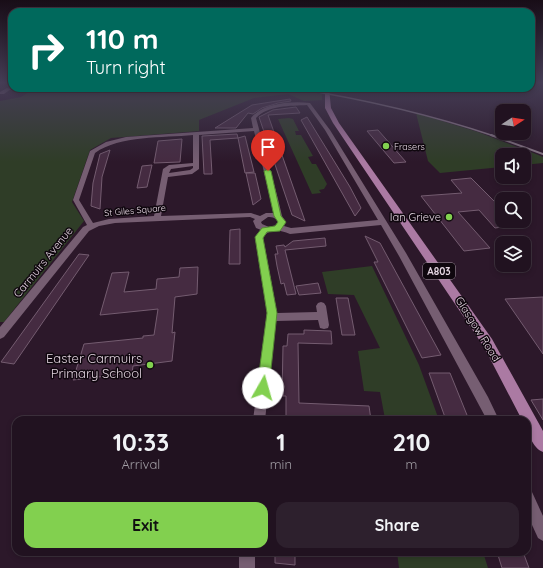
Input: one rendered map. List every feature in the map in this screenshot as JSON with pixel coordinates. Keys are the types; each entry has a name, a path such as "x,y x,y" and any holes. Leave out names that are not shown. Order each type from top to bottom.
{"main road":[{"name":"Glasgow Road","path":"330,110 361,161 488,342 528,416"},
{"name":"Glasgow Road","path":"531,423 543,445"}],"street":[{"path":"266,110 255,115 253,118 275,199 278,216 282,222 280,227"},
{"path":"312,110 327,130 404,254 491,416"},
{"name":"St Giles Square","path":"256,129 113,140 92,152 76,200 91,225 103,222 157,218 251,215 259,218"},
{"path":"157,218 165,175 192,172 196,169 196,134"},
{"path":"347,162 361,161"},
{"path":"278,216 270,214 259,218 257,221 258,226 265,230 273,230 280,227 290,231 384,222"},
{"name":"Carmuirs Avenue","path":"0,334 86,229 91,225"},
{"path":"260,416 272,317 259,237 265,230"},
{"path":"272,317 322,316"},
{"path":"531,506 543,532"},
{"path":"247,556 247,568"}],"green space":[{"path":"0,110 225,110 199,120 199,131 111,138 90,150 72,202 84,221 4,322 0,322"},
{"path":"416,113 478,132 495,138 495,140 499,140 520,148 495,148 495,168 440,173 428,161"},
{"path":"278,119 293,119 299,131 295,131 296,135 301,135 313,156 308,157 312,164 316,164 327,184 324,189 319,190 321,193 312,194"},
{"path":"531,152 543,157 543,163 531,164"},
{"path":"372,266 419,365 438,416 384,416 380,392 364,391 358,351 380,348 354,295 328,294 322,272"},
{"path":"398,556 484,556 488,568 399,568"}],"building":[{"path":"245,110 260,110 253,114 248,113 236,128 215,128"},
{"path":"273,110 298,110 300,113 268,115 305,221 292,215 259,117"},
{"path":"307,117 350,187 361,208 355,216 301,120"},
{"name":"Frasers","path":"378,130 406,162 394,163 367,131"},
{"path":"237,134 238,138 210,140 212,174 204,174 202,136"},
{"path":"245,136 254,172 245,173 238,138"},
{"path":"182,139 180,162 154,163 158,141"},
{"path":"110,150 102,177 100,209 91,206 93,183 100,154"},
{"path":"152,165 147,187 137,188 142,166"},
{"path":"246,173 255,173 261,199 253,205"},
{"name":"Ian Grieve","path":"471,178 495,202 495,228 479,210 458,212 490,248 464,251 421,196 462,193 451,180"},
{"path":"240,229 240,264 229,264 230,230"},
{"path":"365,236 380,243 441,355 422,358 374,262 378,262"},
{"path":"325,238 326,246 285,250 296,294 287,295 284,283 281,284 275,254 278,254 276,246 284,245 285,247 293,241"},
{"path":"79,254 89,255 14,364 1,362"},
{"path":"198,267 197,294 175,297 172,333 175,332 172,361 133,366 132,373 73,380 84,344 143,338 143,336 154,335 158,309 100,315 112,273 129,272 124,292 156,289 157,279 179,277 180,268"},
{"path":"318,283 321,293 299,295 296,286"},
{"path":"543,297 543,354 505,299"},
{"path":"336,298 348,298 355,335 342,335"},
{"path":"304,330 331,331 332,344 298,343 299,403 369,406 370,416 286,416 286,396 282,396 283,346 287,346 288,334 304,334"},
{"path":"429,373 450,373 467,416 445,416"},
{"path":"543,399 543,420 531,400"},
{"path":"275,556 295,556 295,565 275,563"},
{"path":"498,556 524,556 529,568 502,568"}],"railway":[{"path":"401,110 491,135"},
{"path":"491,135 543,154"}],"place":[{"name":"Frasers","path":"386,146"},
{"name":"Ian Grieve","path":"449,217"},
{"name":"Easter Carmuirs Primary School","path":"150,365"}],"route":[{"path":"263,388 272,313 259,237 265,230 277,229 280,227 282,222 281,218 278,216 268,171"}]}
